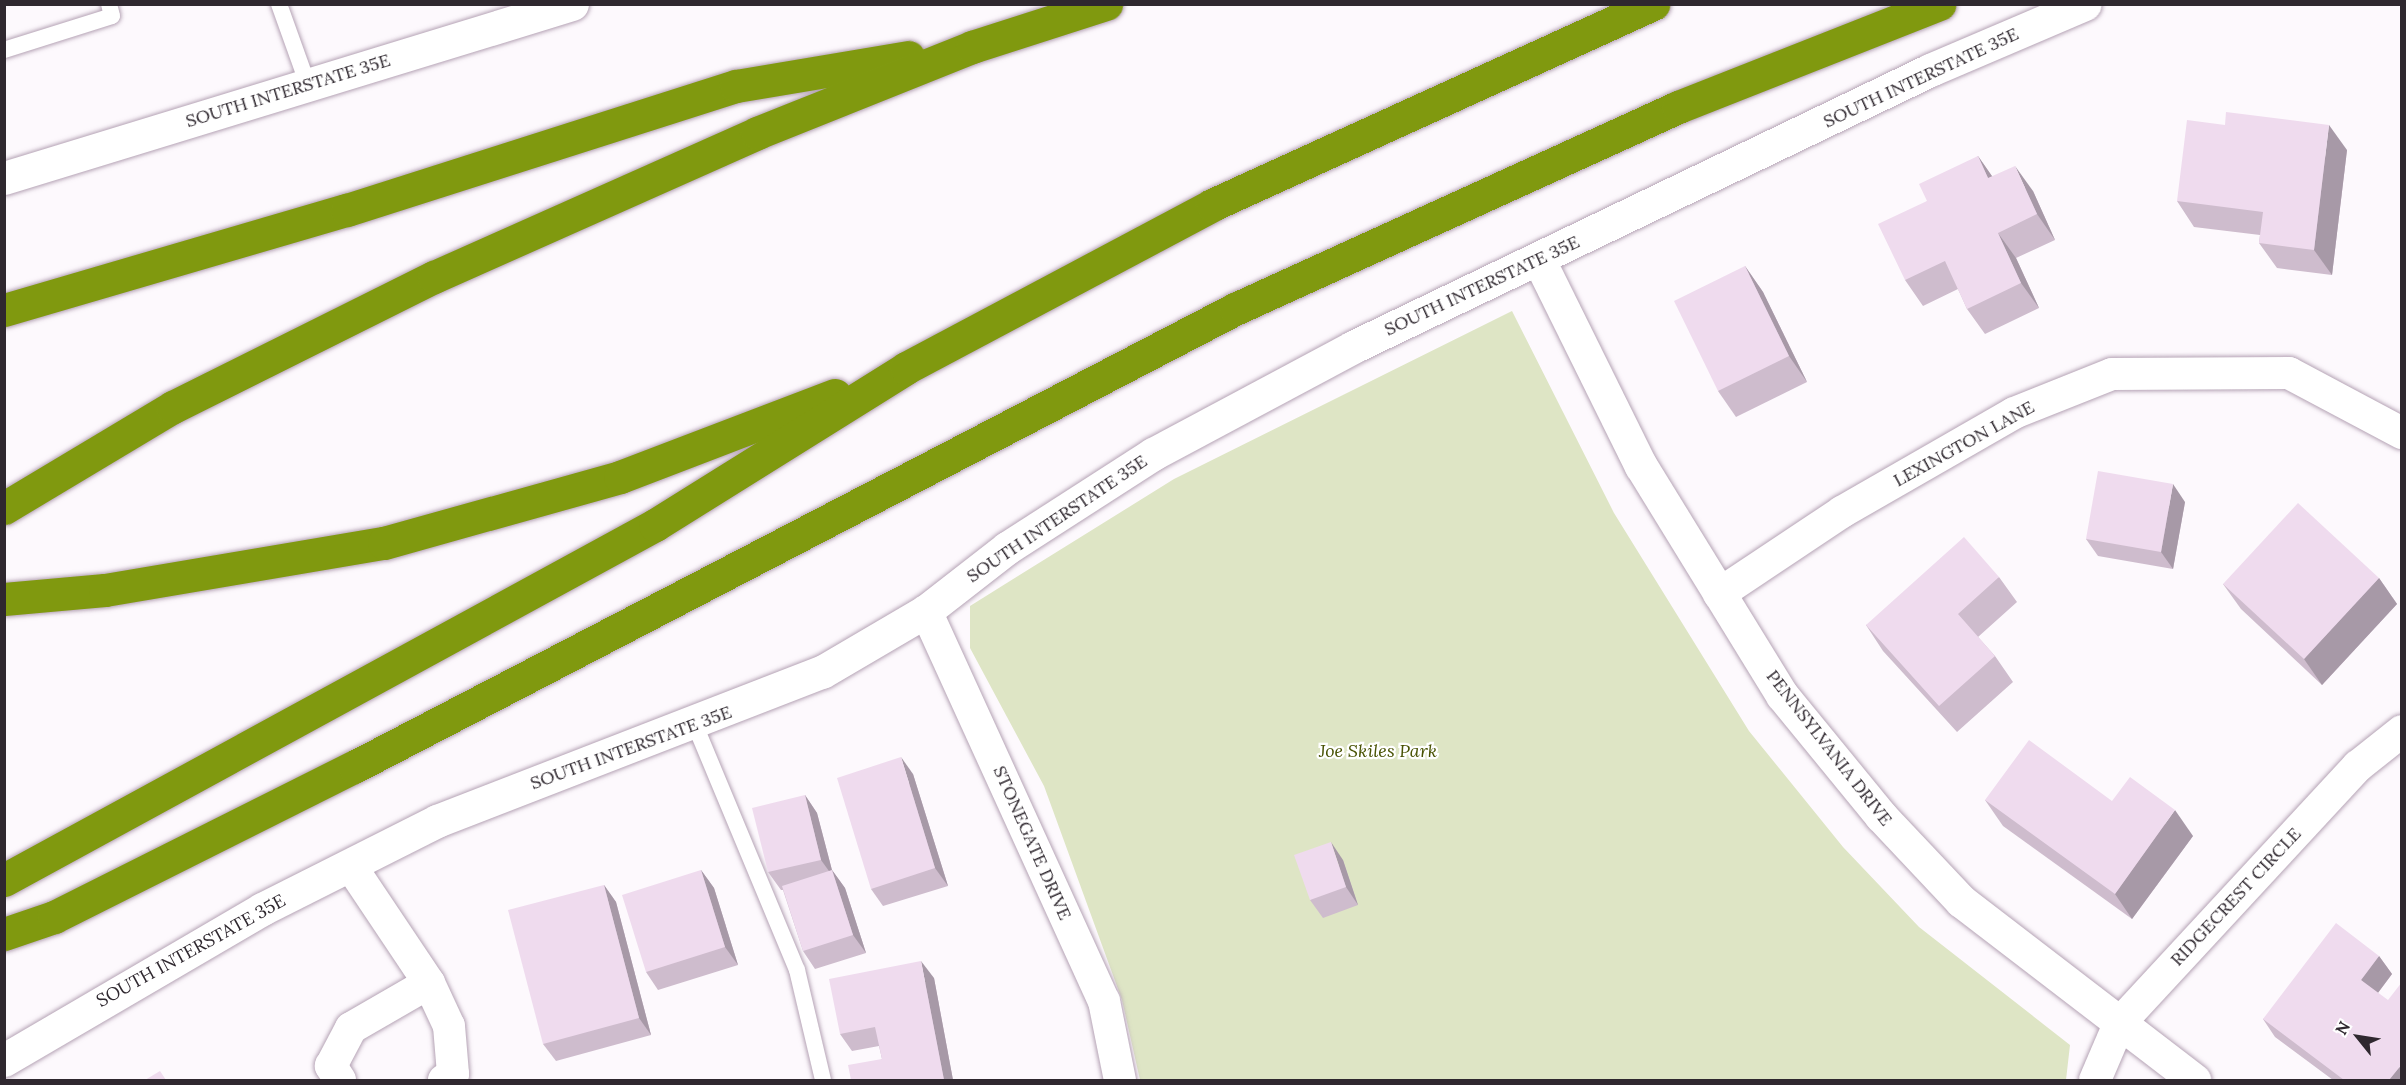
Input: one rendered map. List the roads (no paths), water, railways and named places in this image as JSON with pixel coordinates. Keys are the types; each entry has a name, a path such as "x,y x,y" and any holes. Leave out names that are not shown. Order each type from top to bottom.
{"highway":[{"path":"4,508 173,407 434,278 757,133 972,47 1106,4"},
{"path":"4,880 656,525 906,368 1212,205 1653,4"},
{"path":"4,934 54,917 365,762 1235,309 1678,107 1939,4"},
{"path":"4,310 347,210 736,86 972,47"},
{"path":"4,599 105,590 384,543 620,477 906,368"}],"main road":[{"name":"SOUTH INTERSTATE 35E","path":"4,178 572,4"},
{"name":"SOUTH INTERSTATE 35E","path":"4,1060 262,909 352,868 437,821 793,687 926,610 1007,548 1153,454 1353,347 1539,260 1930,70 2085,4"},
{"name":"PENNSYLVANIA DRIVE","path":"1539,260 1641,466 1782,695 1889,825 1961,901 2194,1080"}],"street":[{"name":"LEXINGTON LANE","path":"1719,594 1842,512 2014,413 2112,374 2289,373 2402,433"},
{"name":"STONEGATE DRIVE","path":"926,610 1104,1001 1120,1080"},
{"name":"RIDGECREST CIRCLE","path":"2095,1080 2119,1024 2358,766 2402,731"},
{"path":"352,868 429,983 449,1026 453,1074 444,1080"},
{"path":"340,1080 331,1066 351,1028 429,983"}],"lane":[{"path":"4,50 112,16 109,4"},
{"path":"279,4 308,85"},
{"path":"695,725 797,970 823,1080"}],"park label":[{"name":"Joe Skiles Park","path":"1378,751"}]}
